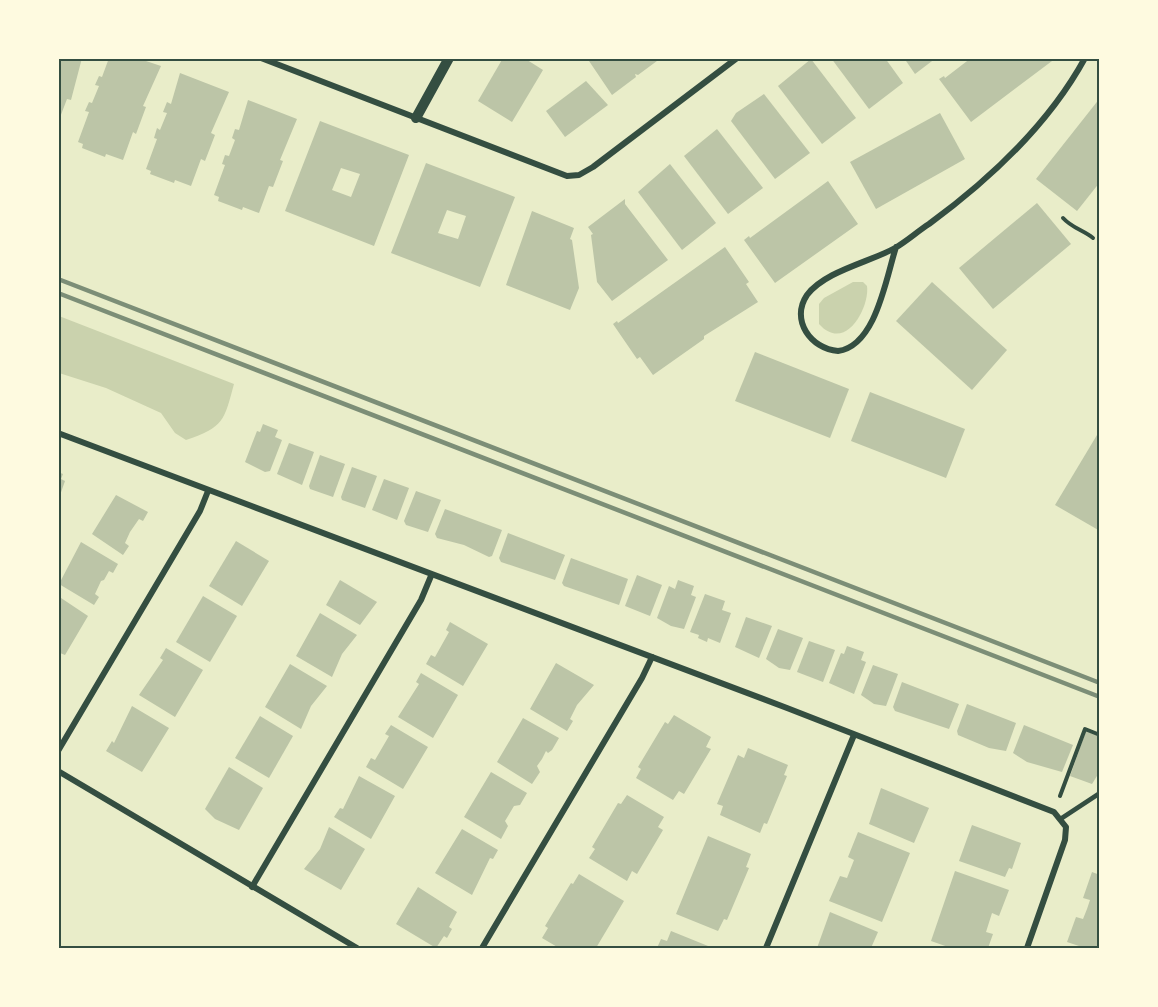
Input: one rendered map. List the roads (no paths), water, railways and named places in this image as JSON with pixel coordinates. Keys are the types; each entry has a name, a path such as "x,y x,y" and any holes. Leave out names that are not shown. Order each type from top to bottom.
{"street":[{"path":"261,58 557,173 571,176 584,173 599,164 737,58"},
{"path":"416,118 449,58"},
{"path":"896,247 872,321 859,341 838,351 817,343 807,334 801,319 803,304 808,295 827,280 896,247 960,201 1004,161 1065,92 1085,58"},
{"path":"58,433 1048,809 1063,821 1065,840 1027,948"},
{"path":"58,751 196,518 208,491"},
{"path":"252,887 421,600 431,576"},
{"path":"482,948 642,678 652,657"},
{"path":"766,948 854,735"},
{"path":"58,771 357,948"}],"lane":[{"path":"1063,821 1100,793"}],"railway":[{"path":"58,279 1100,683"},
{"path":"58,293 1100,697"}]}
